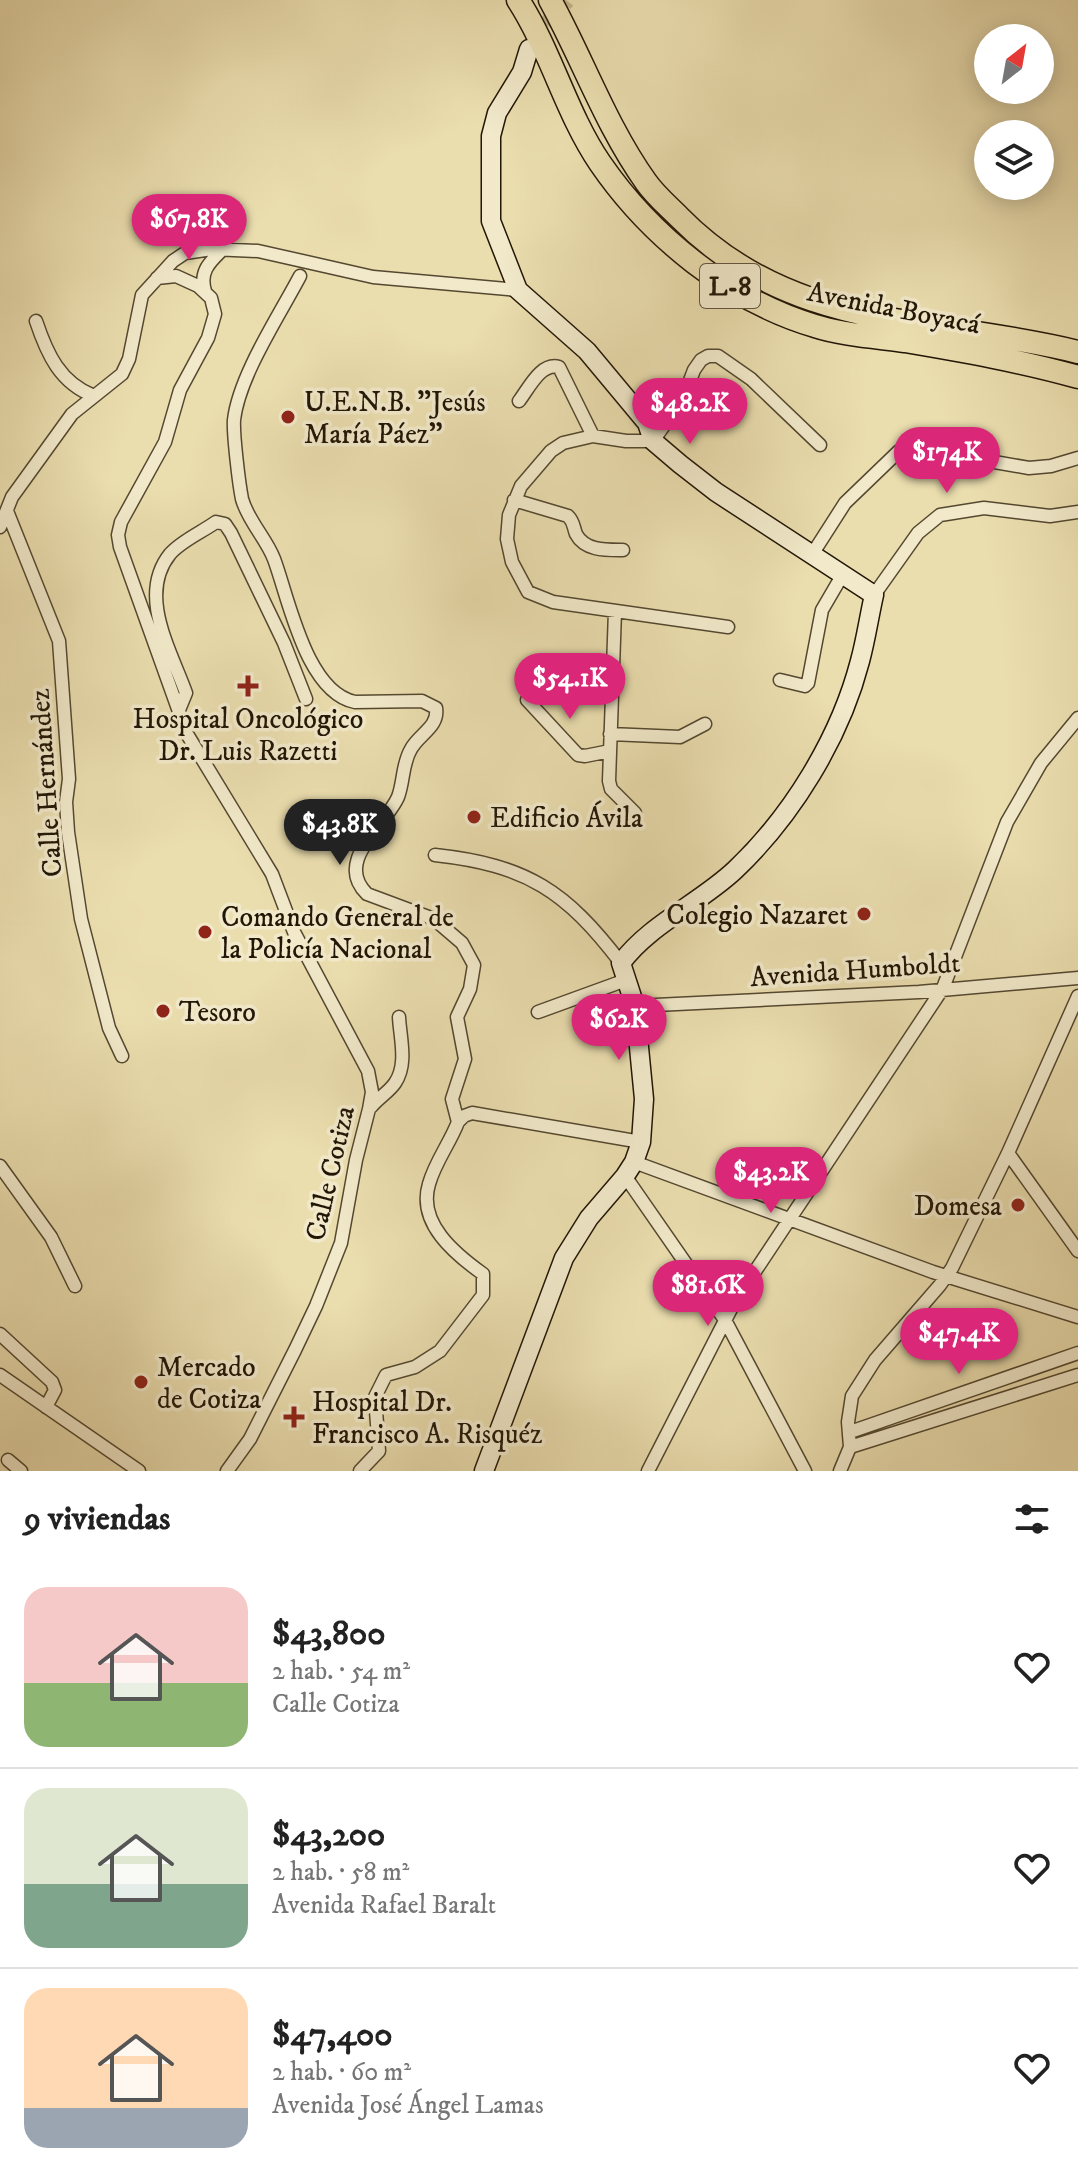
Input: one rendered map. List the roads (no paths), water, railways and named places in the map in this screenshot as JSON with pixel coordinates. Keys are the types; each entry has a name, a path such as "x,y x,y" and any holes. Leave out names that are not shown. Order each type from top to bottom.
{"highway":[{"name":"Avenida Boyacá","path":"518,0 600,162 661,234 707,271 781,315 818,327 1019,361 1078,377"},
{"name":"Avenida Boyacá","path":"550,0 619,140 646,181 701,240 734,263 814,302 852,312 1027,339 1078,352"}],"main road":[{"path":"484,1471 560,1266 589,1218 629,1169 641,1142 644,1099 635,1006 624,971 633,947 693,905 735,870 761,842 800,790 827,745 850,692 860,662 874,595 716,492 653,441 647,423 587,351 518,290 491,221 491,145 497,113 522,72 529,49"}],"street":[{"path":"0,527 12,497 72,414 122,374 129,359 142,295 173,261 185,253 223,249 258,251 373,277 518,290"},
{"path":"205,291 205,270 223,249"},
{"path":"157,278 176,276 205,291"},
{"path":"300,276 244,383 237,404 234,423 242,500 273,556 301,640 330,689 345,700 355,702 422,701 436,708 434,723 412,746 404,763 392,809 365,842 357,879 360,887 377,899 434,919 449,930 470,954 474,965 473,979 457,1017 465,1059 452,1099 458,1122"},
{"name":"Calle Cotiza","path":"205,291 214,305 211,331 180,390 165,442 121,522 118,535 120,547 187,734 272,874 294,932 368,1071 372,1092 341,1243 330,1274 250,1439 227,1471"},
{"path":"36,321 43,343 60,373 79,390 94,396"},
{"path":"728,627 553,602 528,592 512,562 507,539 514,500 535,467 563,443 593,436 653,441 683,399 694,370 708,356 718,356 743,372 820,445"},
{"path":"519,401 546,366 559,367 593,436"},
{"path":"813,553 845,503 899,451 920,449 1029,468 1051,466 1078,458"},
{"path":"514,500 568,516 579,539 587,545 598,549 623,550"},
{"path":"874,595 918,533 940,515 984,508 1050,516 1078,512"},
{"name":"Calle Hernández","path":"7,511 59,641 69,779 66,802 68,832 81,919 109,1028 122,1056"},
{"path":"179,710 186,693 157,612 154,594 156,579 171,553 216,522 225,524 231,533 284,643 306,699"},
{"path":"780,680 805,686 808,683 822,610 843,574"},
{"path":"615,611 609,781 611,789 635,813"},
{"path":"527,700 578,755 610,751"},
{"path":"648,1471 725,1320 943,988 1007,822 1041,763 1078,718"},
{"path":"610,734 680,737 705,724"},
{"path":"435,855 485,862 539,882 567,902 603,940 624,971 538,1012"},
{"name":"Avenida Humboldt","path":"635,1006 919,992 1078,978"},
{"path":"840,1471 850,1447 848,1422 852,1396 875,1360 946,1277 1008,1153 1078,996"},
{"path":"369,1109 379,1096 395,1084 399,1074 402,1049 399,1017"},
{"path":"360,1471 379,1451 375,1397 386,1375 415,1367 440,1351 483,1295 483,1274 445,1242 426,1208 429,1183 458,1122 472,1113 641,1142"},
{"path":"1008,1153 1078,1251"},
{"path":"0,1166 51,1237 75,1286"},
{"path":"629,1169 946,1277 1078,1317"},
{"path":"629,1169 725,1320 805,1471"},
{"path":"0,1334 52,1382 55,1390 46,1407"},
{"path":"850,1432 1078,1353"},
{"path":"0,1375 139,1471"},
{"path":"850,1447 1078,1375"},
{"path":"8,1460 21,1471"}],"tunnel":[{"path":"531,47 566,0"}],"place":[{"name":"U.E.N.B. \"Jesús María Páez\"","path":"288,417"},
{"name":"Hospital Oncológico Dr. Luis Razetti","path":"248,686"},
{"name":"Edificio Ávila","path":"474,817"},
{"name":"Colegio Nazaret","path":"864,914"},
{"name":"Comando General de la Policía Nacional","path":"205,932"},
{"name":"Tesoro","path":"163,1011"},
{"name":"Domesa","path":"1018,1205"},
{"name":"Mercado de Cotiza","path":"141,1382"},
{"name":"Hospital Dr. Francisco A. Risquéz","path":"294,1417"}]}
